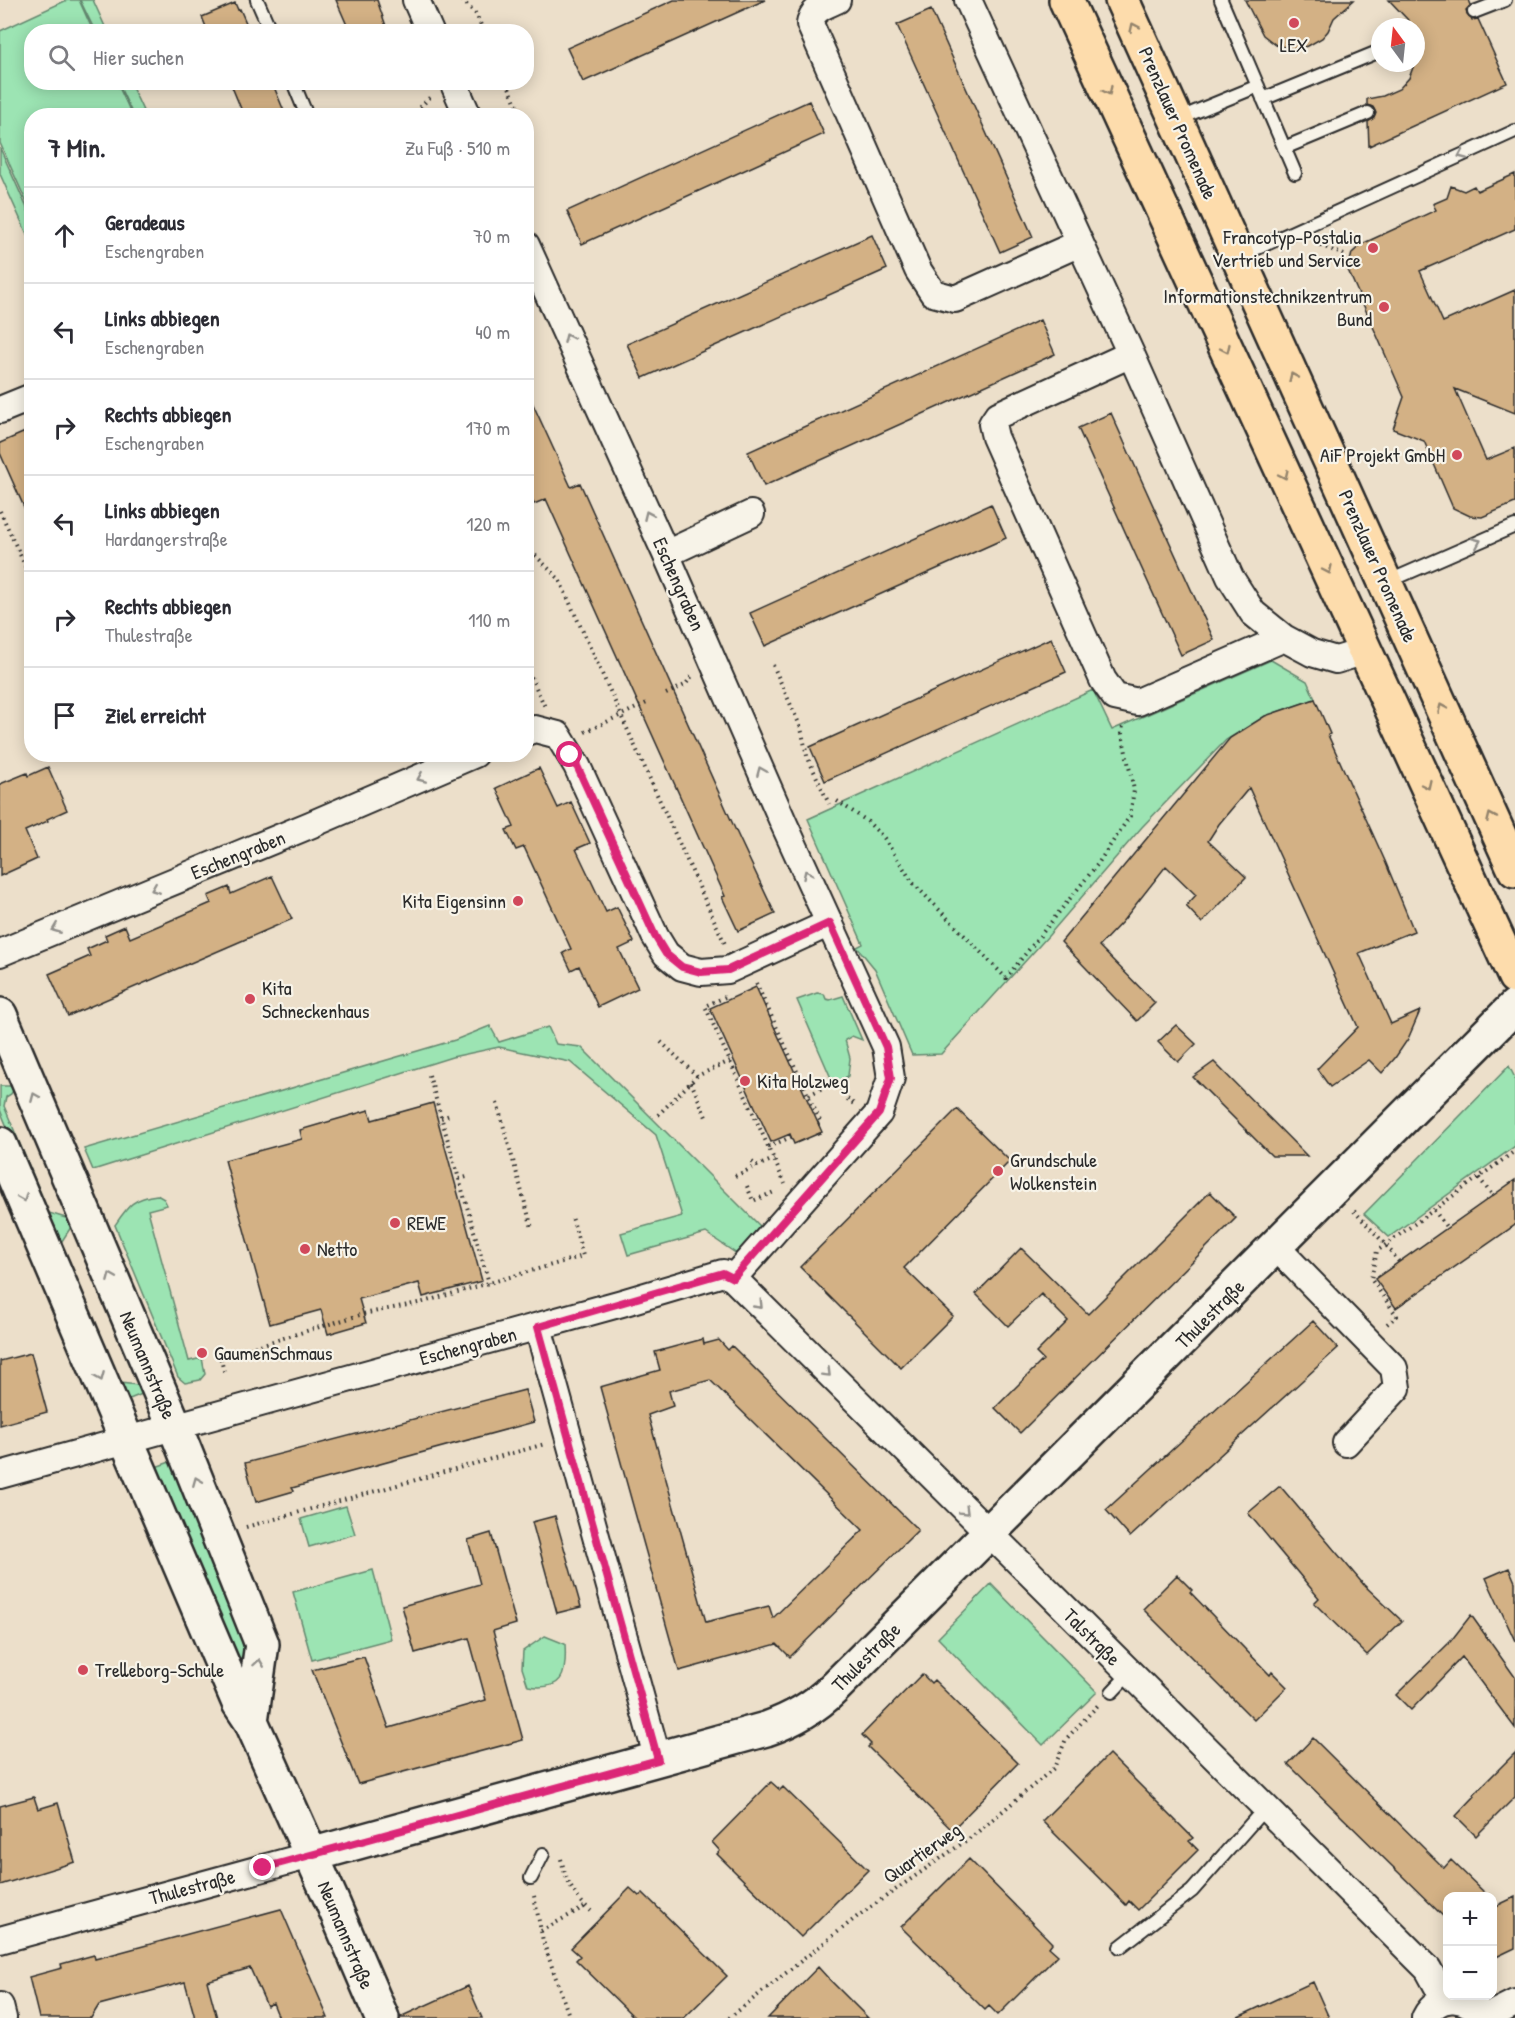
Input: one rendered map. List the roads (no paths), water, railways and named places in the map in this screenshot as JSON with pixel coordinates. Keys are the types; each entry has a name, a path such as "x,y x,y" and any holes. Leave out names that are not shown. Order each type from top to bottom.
{"main road":[{"path":"1066,0 1515,977"},
{"name":"Prenzlauer Promenade","path":"1122,0 1515,870"},
{"path":"1264,433 1309,413"}],"street":[{"path":"416,0 426,24"},
{"path":"837,0 819,8 811,16 810,24 918,270 933,293 955,299 1080,243"},
{"path":"969,0 1230,577 1253,613 1284,638 1312,653 1336,660 1366,651"},
{"path":"447,90 462,108"},
{"name":"Eschengraben","path":"0,1475 538,1327 723,1273 733,1278 879,1113 891,1078 886,1047 534,263"},
{"path":"1131,354 998,415 992,424 995,437 1103,680 1116,697 1138,702 1284,638"},
{"path":"0,410 24,400"},
{"path":"666,555 751,514"},
{"path":"534,729 560,739 577,766 655,936 666,954 682,967 701,972 728,970 741,977 830,923"},
{"name":"Eschengraben","path":"0,953 456,762"},
{"name":"Thulestraße","path":"0,1941 658,1760 774,1726 810,1708 834,1688 989,1535 1515,1006"},
{"name":"Neumannstraße","path":"0,1016 175,1427 262,1644 251,1721"},
{"name":"Neumannstraße","path":"0,1144 239,1703 251,1721 382,2018"},
{"path":"1276,1247 1394,1368 1397,1388 1346,1443"},
{"name":"Talstraße","path":"733,1278 989,1535 1120,1683 1265,1808 1428,1969 1445,2001"},
{"path":"538,1327 658,1760"},
{"path":"1425,2018 1434,2006 1445,2001 1457,1999 1468,2002 1478,2008 1485,2018 1515,2003"},
{"path":"0,2006 3,2018"}],"lane":[{"path":"257,0 268,24"},
{"path":"1221,0 1295,173"},
{"path":"1478,7 1504,0"},
{"path":"1263,99 1371,55"},
{"path":"1177,120 1258,86"},
{"path":"296,90 304,108"},
{"path":"1284,148 1368,113"},
{"path":"1238,257 1515,131"},
{"path":"1386,582 1515,526"},
{"path":"1120,1947 1192,1890 1265,1808"},
{"path":"531,1878 543,1854"}],"place":[{"name":"LEX","path":"1294,23"},
{"name":"Francotyp-Postalia Vertrieb und Service","path":"1373,248"},
{"name":"Informationstechnikzentrum Bund","path":"1384,307"},
{"name":"AiF Projekt GmbH","path":"1457,455"},
{"name":"Kita Eigensinn","path":"518,901"},
{"name":"Kita Schneckenhaus","path":"250,999"},
{"name":"Kita Holzweg","path":"745,1081"},
{"name":"Grundschule Wolkenstein","path":"998,1171"},
{"name":"REWE","path":"395,1223"},
{"name":"Netto","path":"305,1249"},
{"name":"GaumenSchmaus","path":"202,1353"},
{"name":"Trelleborg-Schule","path":"83,1670"}]}
